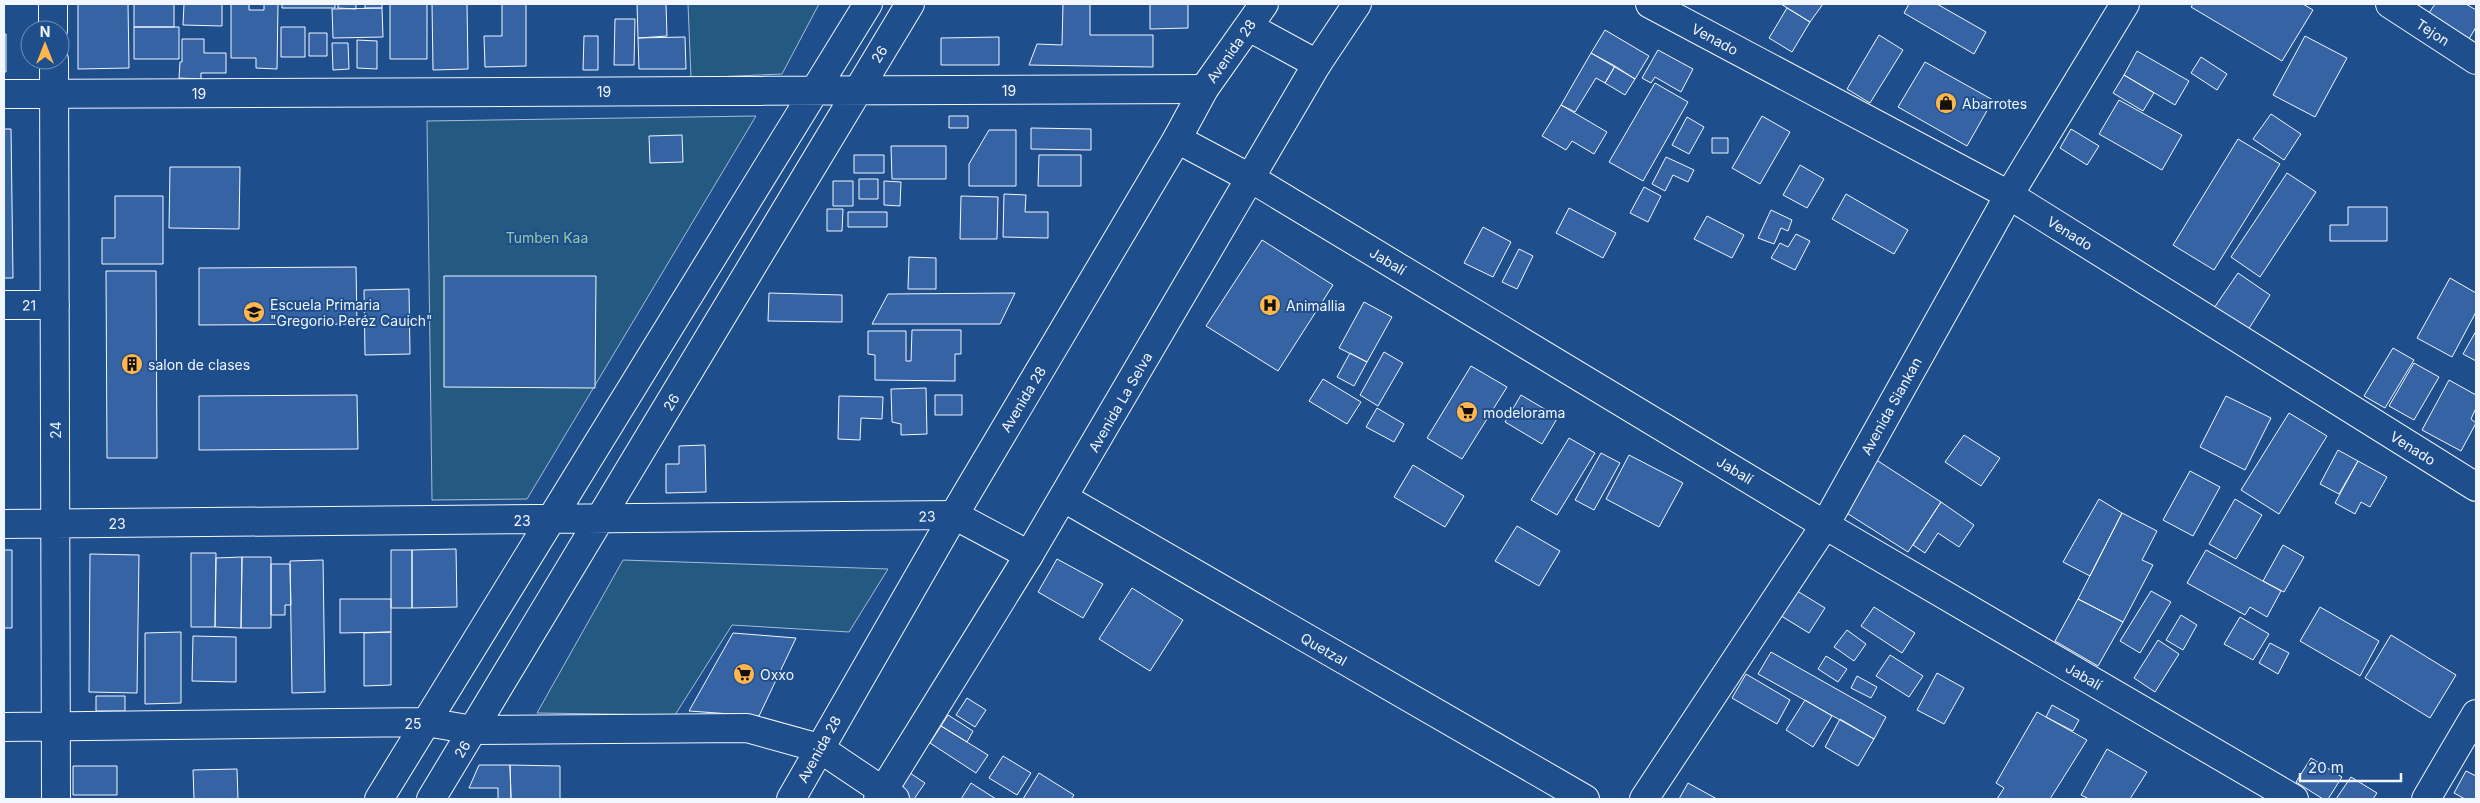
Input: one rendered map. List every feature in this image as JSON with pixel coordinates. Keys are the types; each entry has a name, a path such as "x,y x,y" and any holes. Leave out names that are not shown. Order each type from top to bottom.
{"street":[{"path":"53,4 53,20"},
{"path":"379,799 868,4"},
{"name":"26","path":"431,799 910,4"},
{"name":"Avenida 28","path":"791,799 954,515 1178,139 1204,90 1264,4"},
{"name":"Avenida La Selva","path":"886,797 1252,179 1317,64 1358,4"},
{"name":"Venado","path":"1650,4 2009,194 2476,487"},
{"name":"Avenida Siankan","path":"1644,799 1825,525 2009,194 2126,4"},
{"name":"Tejon","path":"2390,4 2476,60"},
{"path":"1249,27 1317,64"},
{"name":"24","path":"54,70 56,799"},
{"name":"19","path":"4,94 1204,90"},
{"name":"Jabalí","path":"1178,139 1252,179 1825,525 2294,799"},
{"name":"21","path":"4,305 55,305"},
{"name":"Quetzal","path":"1064,498 1585,799"},
{"name":"23","path":"4,524 600,520 954,515 1029,555"},
{"path":"2426,799 2476,714"},
{"name":"25","path":"4,727 426,722 473,730 747,728 819,748 886,797"}],"green space":[{"path":"688,4 819,4 782,74 691,78"},
{"name":"Tumben Kaa","path":"756,116 527,499 432,500 427,121"},
{"path":"623,560 888,569 849,632 732,625 675,715 537,713"}],"building":[{"path":"78,4 128,4 129,68 78,69"},
{"path":"134,4 174,4 174,27 134,27"},
{"path":"184,4 222,4 222,26 183,25"},
{"path":"231,4 249,4 249,10 264,10 264,4 278,4 277,69 256,68 256,58 231,58"},
{"path":"282,4 335,4 335,8 282,8"},
{"path":"338,4 356,4 356,9 338,8"},
{"path":"365,4 382,4 382,8 365,8"},
{"path":"390,4 427,4 427,59 390,59"},
{"path":"432,4 467,4 468,69 433,70"},
{"path":"502,4 526,4 526,66 485,67 484,36 502,36"},
{"path":"637,4 666,4 667,36 638,38"},
{"path":"1063,4 1090,4 1090,35 1153,35 1153,67 1029,65 1037,44 1062,45"},
{"path":"1150,4 1188,4 1188,28 1150,29"},
{"path":"1781,4 1823,4 1810,22"},
{"path":"1909,4 1937,4 1986,32 1974,54 1904,13"},
{"path":"2193,4 2303,4 2313,10 2282,61 2191,7"},
{"path":"2435,4 2466,4 2476,10 2476,27 2469,39 2429,13"},
{"path":"382,8 383,37 333,38 332,9"},
{"path":"1787,8 1810,22 1792,52 1769,38"},
{"path":"615,19 635,19 634,65 614,65"},
{"path":"134,27 179,27 179,59 134,59"},
{"path":"281,27 305,27 305,57 281,57"},
{"path":"1605,30 1649,56 1635,79 1591,53"},
{"path":"309,33 327,33 327,56 309,56"},
{"path":"4,34 6,34 6,72 4,72"},
{"path":"1879,35 1903,50 1870,103 1847,89"},
{"path":"584,36 598,36 598,70 583,70"},
{"path":"2305,36 2347,58 2315,117 2273,95"},
{"path":"685,37 686,69 639,69 638,38"},
{"path":"999,37 999,65 941,65 941,38"},
{"path":"182,39 204,39 204,53 226,53 226,73 201,73 201,79 179,78 180,62 182,62"},
{"path":"357,40 377,41 377,69 357,68"},
{"path":"332,43 348,43 349,69 333,70"},
{"path":"1658,50 1693,69 1681,92 1655,77 1651,83 1642,78"},
{"path":"2137,51 2189,81 2175,105 2124,75"},
{"path":"1591,53 1615,66 1605,83 1596,78 1575,112 1561,105"},
{"path":"2201,57 2227,74 2217,90 2191,73"},
{"name":"Abarrotes","path":"1925,62 1993,100 1967,146 1898,107"},
{"path":"1615,66 1635,79 1625,95 1605,83"},
{"path":"2124,75 2154,93 2143,111 2113,93"},
{"path":"1655,83 1688,102 1643,181 1609,162"},
{"path":"2119,100 2182,135 2162,170 2099,134"},
{"path":"1561,105 1607,132 1594,154 1572,141 1566,150 1542,136"},
{"path":"2271,114 2301,134 2284,160 2253,139"},
{"path":"949,116 968,116 968,128 949,128"},
{"path":"1762,116 1790,132 1760,184 1732,168"},
{"path":"1687,117 1704,127 1689,154 1672,145"},
{"path":"1031,128 1091,129 1091,150 1031,149"},
{"path":"4,129 11,129 13,278 4,278"},
{"path":"2071,129 2099,146 2087,165 2060,148"},
{"path":"989,130 1016,130 1016,186 969,186 969,164"},
{"path":"682,135 683,162 650,163 649,136"},
{"path":"1712,138 1728,138 1728,153 1712,153"},
{"path":"2238,139 2280,164 2214,270 2173,245"},
{"path":"891,146 946,146 946,179 892,179"},
{"path":"854,155 884,155 884,173 854,173"},
{"path":"1039,155 1081,155 1081,186 1038,186"},
{"path":"1666,157 1694,170 1688,182 1673,175 1665,191 1652,184"},
{"path":"1800,165 1824,179 1807,208 1783,195"},
{"path":"170,167 240,167 239,229 169,228"},
{"path":"2287,173 2316,192 2260,277 2231,257"},
{"path":"859,179 878,179 878,199 859,199"},
{"path":"833,181 853,181 853,206 833,206"},
{"path":"884,181 901,182 900,206 884,205"},
{"path":"1644,187 1661,196 1648,222 1630,213"},
{"path":"1004,194 1026,195 1025,212 1048,212 1048,238 1003,237"},
{"path":"1846,194 1908,230 1894,254 1832,219"},
{"path":"115,196 163,196 163,264 102,264 102,238 115,238"},
{"path":"961,196 998,197 997,239 960,239"},
{"path":"2348,207 2387,207 2387,241 2330,241 2330,225 2348,225"},
{"path":"1569,208 1616,233 1603,258 1556,233"},
{"path":"827,209 843,209 842,231 827,231"},
{"path":"1771,210 1792,220 1788,231 1781,228 1774,244 1758,238"},
{"path":"848,212 887,212 887,227 848,227"},
{"path":"1707,216 1744,235 1732,258 1694,239"},
{"path":"1483,227 1511,242 1493,277 1464,263"},
{"path":"1796,234 1810,241 1795,270 1771,258 1780,243 1788,247"},
{"name":"Animallia","path":"1262,240 1333,285 1278,371 1206,326"},
{"path":"1519,249 1533,256 1517,289 1502,282"},
{"path":"909,257 936,258 936,289 908,289"},
{"name":"salon de clases","path":"356,267 357,324 199,325 199,268"},
{"name":"salon de clases","path":"106,271 156,271 157,458 107,458"},
{"path":"2238,273 2270,295 2248,330 2214,308"},
{"path":"444,276 596,276 595,388 444,387"},
{"path":"2450,278 2476,293 2476,312 2452,357 2417,338"},
{"path":"409,289 410,354 365,355 364,290"},
{"path":"769,293 842,295 842,322 768,321"},
{"path":"1015,293 1000,324 872,324 888,294"},
{"path":"1364,302 1392,317 1367,362 1339,348"},
{"path":"912,330 961,330 961,354 955,354 955,381 875,380 875,355 868,354 868,331 906,331 906,361 911,361"},
{"path":"2476,331 2476,361 2463,354"},
{"path":"2393,348 2414,360 2385,408 2364,396"},
{"path":"1384,352 1403,363 1378,406 1360,395"},
{"path":"1350,353 1367,362 1354,386 1337,377"},
{"path":"2414,363 2439,377 2414,420 2389,406"},
{"name":"modelorama","path":"1471,366 1507,387 1462,459 1427,438"},
{"path":"1323,379 1361,402 1347,424 1309,401"},
{"path":"2449,380 2476,395 2476,408 2471,419 2476,423 2461,451 2422,430"},
{"path":"926,388 927,434 901,435 901,424 892,422 891,389"},
{"name":"salon de clases","path":"357,395 358,449 199,450 199,396"},
{"path":"935,395 962,395 962,415 935,415"},
{"path":"1521,395 1558,417 1542,444 1505,422"},
{"path":"839,396 883,397 882,419 861,418 860,440 838,439"},
{"path":"2226,396 2271,418 2245,470 2200,447"},
{"path":"1377,408 1404,424 1394,442 1366,427"},
{"path":"2289,413 2327,436 2279,514 2241,490"},
{"path":"1964,435 2000,458 1981,486 1945,462"},
{"path":"1569,438 1595,453 1557,515 1531,500"},
{"path":"705,445 706,492 666,493 666,464 679,464 679,446"},
{"path":"2338,450 2358,461 2339,494 2320,484"},
{"path":"1601,453 1620,463 1594,510 1575,500"},
{"path":"1629,455 1683,483 1659,527 1606,499"},
{"path":"1875,459 1941,502 1908,552 1842,510"},
{"path":"2358,461 2387,477 2370,507 2361,502 2355,514 2335,503"},
{"path":"1413,465 1464,496 1445,527 1394,497"},
{"path":"2190,471 2220,487 2193,536 2163,520"},
{"path":"2099,499 2122,513 2090,576 2063,562"},
{"path":"2235,499 2262,515 2236,559 2209,544"},
{"path":"1941,502 1974,525 1959,547 1938,533 1925,553 1913,545"},
{"path":"2122,513 2157,531 2142,560 2153,565 2123,622 2078,599"},
{"path":"1517,526 1560,551 1539,586 1495,561"},
{"path":"2283,545 2304,557 2284,592 2263,581"},
{"path":"456,549 457,607 412,608 412,550"},
{"path":"4,550 12,550 12,628 4,628"},
{"path":"391,550 412,550 412,608 391,608"},
{"path":"2206,550 2281,591 2267,617 2250,607 2245,615 2187,583"},
{"path":"191,553 216,553 215,627 191,627"},
{"path":"90,554 139,555 137,693 89,692"},
{"path":"242,557 271,557 271,628 241,628"},
{"path":"242,557 241,628 215,627 216,558"},
{"path":"1057,559 1103,584 1083,618 1038,592"},
{"path":"323,560 325,692 292,693 290,561"},
{"path":"271,564 290,564 291,605 285,605 285,615 271,615"},
{"path":"1132,588 1183,620 1150,671 1099,639"},
{"path":"1794,589 1825,608 1809,633 1778,614"},
{"path":"2151,591 2171,602 2140,653 2120,641"},
{"path":"340,599 391,599 391,632 340,633"},
{"path":"2078,599 2123,622 2098,666 2055,641"},
{"path":"1874,607 1915,633 1902,653 1861,626"},
{"path":"2320,607 2379,641 2360,676 2300,641"},
{"path":"2181,615 2197,625 2183,650 2166,640"},
{"path":"2240,617 2269,634 2253,660 2224,644"},
{"path":"1847,630 1866,644 1854,661 1834,647"},
{"path":"181,632 181,703 145,704 145,633"},
{"path":"391,632 391,685 364,686 364,633"},
{"name":"Oxxo","path":"733,633 796,638 759,716 689,711"},
{"path":"2391,635 2456,675 2430,718 2365,678"},
{"path":"193,636 236,637 236,682 192,681"},
{"path":"2158,640 2179,654 2155,692 2134,678"},
{"path":"2270,643 2289,653 2278,674 2259,663"},
{"path":"1771,652 1886,717 1874,739 1758,674"},
{"path":"1890,655 1923,676 1909,697 1876,676"},
{"path":"1826,656 1847,669 1838,682 1818,669"},
{"path":"1937,673 1964,688 1944,724 1917,710"},
{"path":"1746,674 1790,700 1777,724 1732,698"},
{"path":"1857,676 1877,687 1871,698 1851,688"},
{"path":"96,696 125,696 125,711 96,711"},
{"path":"967,698 986,710 975,727 956,715"},
{"path":"1805,700 1832,716 1813,747 1786,730"},
{"path":"2052,705 2079,720 2073,731 2046,717"},
{"path":"2037,712 2087,740 2050,799 1997,799 2004,788 1996,783"},
{"path":"948,715 973,731 967,742 941,726"},
{"path":"1840,719 1874,739 1858,766 1825,747"},
{"path":"941,726 988,755 976,773 930,743"},
{"path":"2107,749 2147,772 2130,799 2089,799 2081,795"},
{"path":"1003,756 1031,773 1017,795 989,778"},
{"path":"2311,758 2342,777 2328,799 2323,799 2296,782"},
{"path":"479,765 510,765 511,799 498,799 498,788 469,788"},
{"path":"510,765 560,766 560,799 511,799"},
{"path":"73,766 117,766 117,795 73,795"},
{"path":"237,769 238,799 194,799 193,770"},
{"path":"2466,771 2476,776 2476,799 2465,799 2454,793"},
{"path":"910,773 925,783 914,799 904,799 896,794"},
{"path":"1039,773 1074,795 1071,799 1023,799"},
{"path":"2351,777 2377,793 2373,799 2336,799"},
{"path":"971,783 996,799 961,799"},
{"path":"1688,783 1717,799 1679,799"}],"place":[{"name":"Abarrotes","path":"1946,103"},
{"name":"Animallia","path":"1270,305"},
{"name":"Escuela Primaria \"Gregorio Peréz Cauich\"","path":"254,312"},
{"name":"salon de clases","path":"132,364"},
{"name":"modelorama","path":"1467,412"},
{"name":"Oxxo","path":"744,674"}]}
